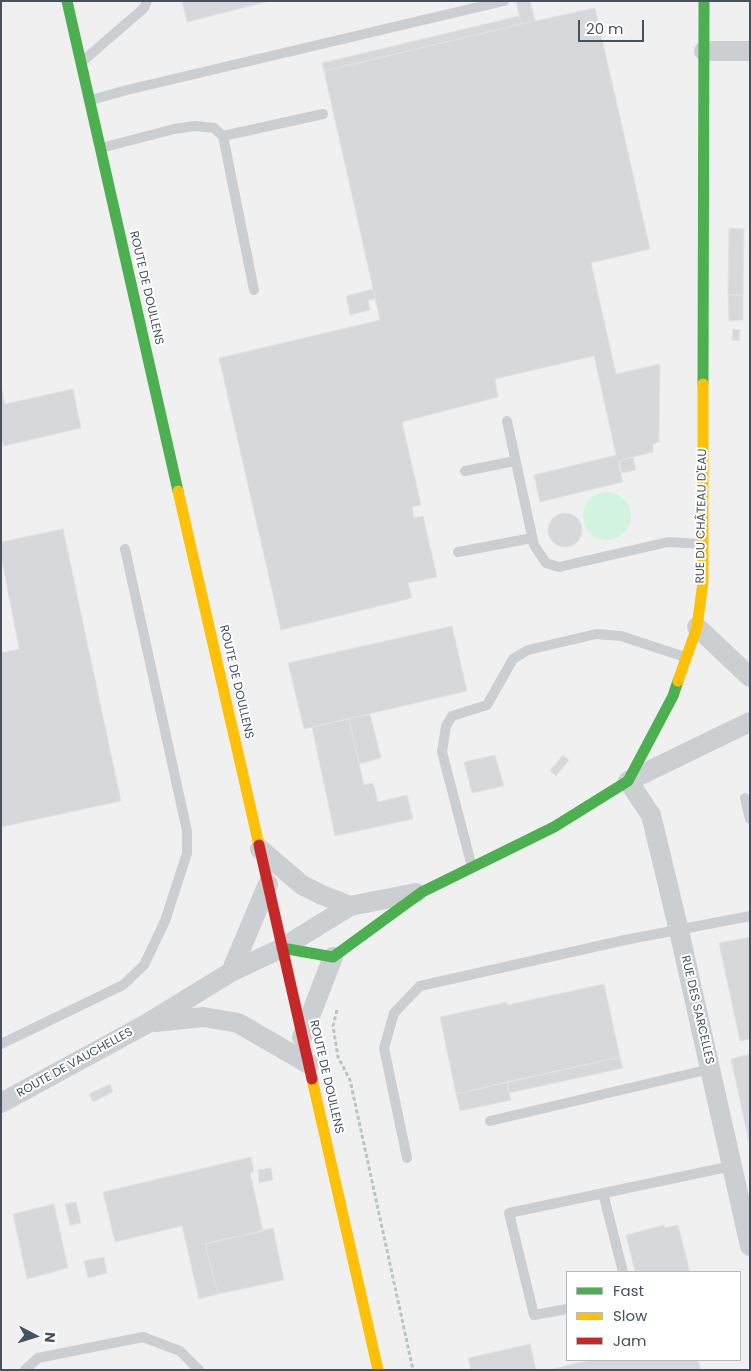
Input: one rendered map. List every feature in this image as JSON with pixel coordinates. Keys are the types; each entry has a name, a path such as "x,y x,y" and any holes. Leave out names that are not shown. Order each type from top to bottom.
{"street":[{"name":"ROUTE DE DOULLENS","path":"67,1 378,1370"},
{"name":"RUE DU CHÂTEAU D'EAU","path":"628,781 673,696 697,627 703,582 704,1"},
{"path":"704,51 750,51"},
{"path":"697,627 750,677"},
{"path":"302,1037 333,957 422,892 554,827 628,781 750,722"},
{"name":"RUE DES SARCELLES","path":"628,781 651,815 750,1246"},
{"path":"260,850 302,884 322,895 350,906"},
{"path":"231,972 268,884"},
{"path":"282,948 350,906 422,892"},
{"path":"282,948 333,957"},
{"name":"ROUTE DE VAUCHELLES","path":"1,1103 148,1023 231,972 282,948"},
{"name":"ROUTE DE VAUCHELLES","path":"148,1023 204,1016 238,1023 309,1064"}],"lane":[{"path":"81,62 144,8 147,1"},
{"path":"90,100 504,1"},
{"path":"223,136 324,114"},
{"path":"100,148 174,129 196,126 214,128 223,136 254,290"},
{"path":"507,421 532,538 534,545 546,563 559,567 668,542 703,544"},
{"path":"465,471 516,461"},
{"path":"458,552 532,538"},
{"path":"1,1044 123,985 144,965 165,921 187,853 187,831 124,549"},
{"path":"472,867 442,752 446,726 452,716 487,706 513,659 528,650 596,634 620,636 686,657"},
{"path":"745,798 750,819"},
{"path":"407,1158 384,1048 394,1013 420,986 625,940 750,916"},
{"path":"490,1121 710,1069"},
{"path":"566,1309 534,1315 509,1213 732,1166"},
{"path":"603,1193 623,1271"},
{"path":"25,1370 38,1358 143,1337 180,1352 199,1370"}],"path":[{"path":"338,1003 334,1026 338,1057 350,1080 413,1370"}],"green space":[{"path":"602,492 612,492 624,499 631,511 631,521 624,533 612,540 602,540 594,536 587,529 583,521 583,511 587,503 594,496"}],"building":[{"path":"182,1 270,1 187,22"},
{"path":"516,1 530,1 535,21 521,24"},
{"path":"595,8 650,249 591,263 616,374 660,364 659,442 653,444 653,452 618,461 623,482 540,502 534,475 616,455 594,356 495,379 498,397 402,422 421,505 412,507 414,518 423,516 437,577 408,583 412,598 281,630 219,358 380,320 324,71"},
{"path":"519,16 521,24 324,71 322,63"},
{"path":"729,228 744,229 743,295 728,295"},
{"path":"373,289 375,299 368,300 370,310 350,315 346,296"},
{"path":"728,295 743,295 743,320 729,321"},
{"path":"733,329 740,330 739,341 732,340"},
{"path":"1,386 5,404 73,389 81,428 4,446 1,436"},
{"path":"633,457 636,470 622,473 619,461"},
{"path":"565,513 572,514 577,518 581,523 581,537 577,542 572,546 565,547 558,546 553,542 549,537 548,530 549,523 553,518 558,514"},
{"path":"63,529 121,801 1,827 1,653 19,649 1,555 1,542"},
{"path":"452,626 467,691 304,729 288,663"},
{"path":"370,714 381,758 359,764 349,719"},
{"path":"349,719 364,785 373,783 378,802 407,795 413,819 335,836 312,727"},
{"path":"495,755 504,786 472,793 464,762"},
{"path":"563,755 569,760 556,776 550,771"},
{"path":"750,937 750,1039 740,1041 719,943"},
{"path":"604,984 620,1057 456,1094 440,1017"},
{"path":"750,1054 750,1147 731,1059"},
{"path":"620,1057 623,1068 509,1093 507,1082"},
{"path":"507,1082 511,1100 460,1111 456,1094"},
{"path":"110,1084 113,1092 93,1102 89,1094"},
{"path":"251,1157 254,1172 250,1173 263,1231 205,1244 218,1294 199,1299 182,1226 115,1242 103,1192"},
{"path":"271,1168 273,1180 259,1183 258,1170"},
{"path":"76,1202 81,1223 70,1225 65,1204"},
{"path":"54,1204 68,1268 27,1279 13,1214"},
{"path":"664,1225 665,1228 678,1225 690,1271 635,1271 626,1235"},
{"path":"273,1228 284,1280 218,1294 205,1244"},
{"path":"104,1257 107,1273 88,1278 84,1261"},
{"path":"530,1344 536,1370 471,1370 468,1358"},
{"path":"586,1361 698,1361 701,1370 548,1370"}],"traffic: fast":[{"path":"67,1 178,491"},
{"path":"703,384 704,1"},
{"path":"282,948 333,957 422,892 554,827 628,781 673,696 678,681"}],"traffic: slow":[{"path":"678,681 697,627 703,582 703,384"},
{"path":"178,491 259,845"},
{"path":"312,1079 378,1370"}],"traffic: jam":[{"path":"259,845 312,1079"}]}
